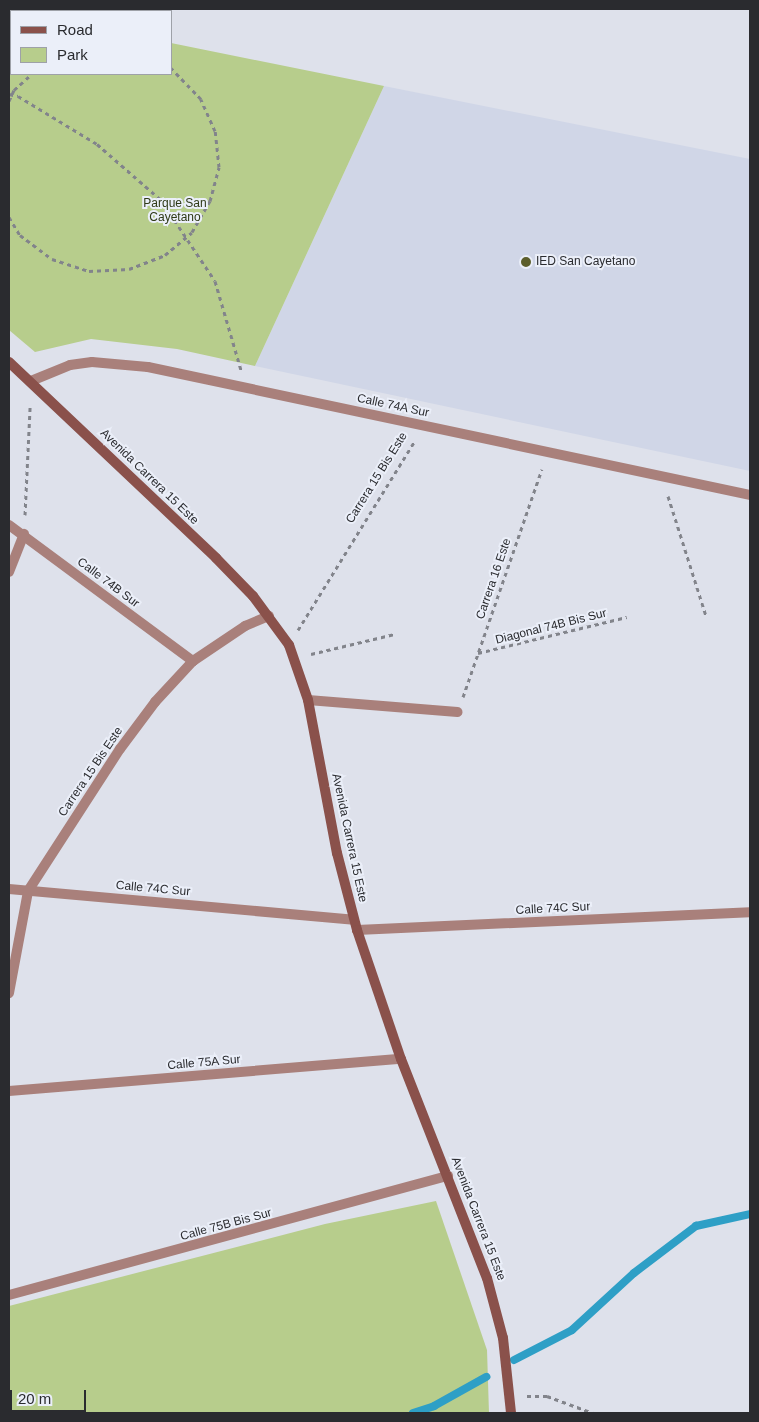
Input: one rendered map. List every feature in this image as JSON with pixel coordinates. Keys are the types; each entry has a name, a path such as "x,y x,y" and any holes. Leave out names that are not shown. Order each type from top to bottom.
{"main road":[{"name":"Avenida Carrera 15 Este","path":"9,362 216,558 269,616 289,645 308,700 338,853 356,925 401,1059 448,1176 494,1302 511,1413"}],"street":[{"name":"Calle 74A Sur","path":"31,381 70,365 92,362 148,366 750,495"},
{"name":"Calle 74B Sur","path":"9,524 193,661"},
{"path":"9,572 24,534"},
{"name":"Carrera 15 Bis Este","path":"9,993 28,891 120,749 155,702 193,661 245,626 269,616"},
{"path":"308,700 458,712"},
{"name":"Calle 74C Sur","path":"9,889 356,925 750,912"},
{"name":"Calle 75A Sur","path":"9,1091 401,1059"},
{"name":"Calle 75B Bis Sur","path":"9,1295 448,1176"}],"path":[{"path":"9,217 20,235 52,259 89,271 129,270 165,255 186,237 210,201 218,167 215,131 201,99 172,69"},
{"path":"9,101 10,94 31,75"},
{"path":"10,94 97,144 161,200 215,281 247,388"},
{"path":"24,534 31,381"},
{"name":"Carrera 15 Bis Este","path":"289,645 424,426"},
{"name":"Carrera 16 Este","path":"458,712 547,452"},
{"path":"661,476 706,616"},
{"name":"Diagonal 74B Bis Sur","path":"478,653 627,617"},
{"path":"294,658 395,634"},
{"path":"510,1397 547,1396 593,1413"}],"shaded area":[{"name":"IED San Cayetano","path":"384,86 750,159 750,471 255,366"}],"green space":[{"name":"Parque San Cayetano","path":"9,11 10,75 172,75 172,43 384,86 255,366 177,349 91,339 35,352 9,330"},
{"path":"436,1201 487,1350 489,1413 9,1413 9,1306 325,1224"}],"waterway":[{"path":"514,1360 572,1330 634,1273 696,1226 750,1214"},
{"path":"413,1413 434,1406 486,1377"}],"place":[{"name":"IED San Cayetano","path":"526,262"}]}
